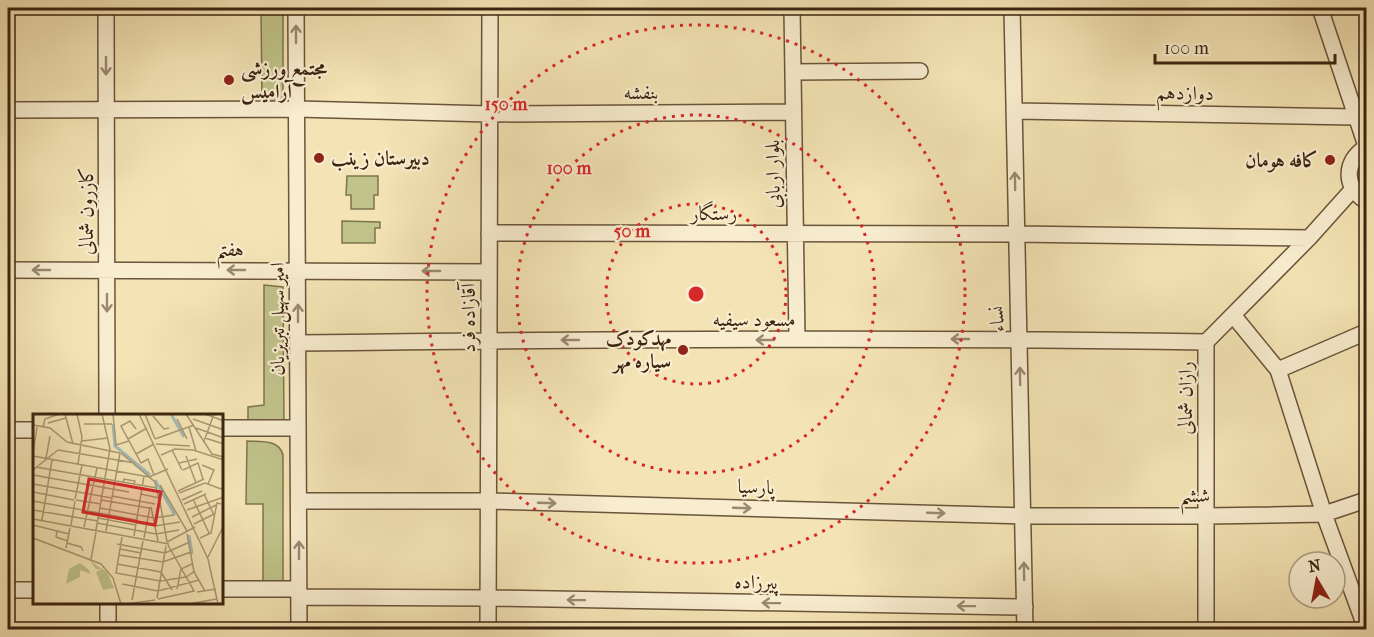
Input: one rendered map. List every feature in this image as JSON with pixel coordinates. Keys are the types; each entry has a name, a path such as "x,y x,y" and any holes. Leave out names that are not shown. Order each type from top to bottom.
{"street":[{"name":"کازرون شمالی","path":"106,8 107,414"},
{"name":"امیر سهیل تبریزیان","path":"296,8 299,630"},
{"name":"آقازاده فرد","path":"488,630 490,8"},
{"name":"بلوار اربابی","path":"792,8 797,339"},
{"name":"نساء","path":"1012,8 1025,630"},
{"path":"1320,8 1366,146 1352,160 1349,170 1349,180 1353,189 1366,201"},
{"path":"793,72 920,71"},
{"name":"بنفشه","path":"8,110 297,109 490,114 793,112"},
{"name":"دوازدهم","path":"1014,111 1356,117"},
{"name":"رازان شمالی","path":"1206,630 1206,342 1353,189"},
{"name":"رستگار","path":"489,233 1016,234 1308,238"},
{"name":"هفتم","path":"8,270 489,272"},
{"path":"1233,315 1278,370 1324,514 1366,629"},
{"path":"1278,370 1366,332"},
{"name":"مسعود سیفیه","path":"298,343 797,339 1206,342"},
{"path":"224,428 298,428"},
{"path":"8,430 33,430"},
{"name":"ششم","path":"1023,516 1324,514 1366,500"},
{"name":"پارسیا","path":"299,501 488,501 1023,516"},
{"name":"پیرزاده","path":"224,589 488,598 1024,607"},
{"path":"8,590 33,590"},
{"path":"108,604 108,630"}],"green space":[{"path":"261,8 283,8 283,102 262,103"},
{"path":"347,176 378,176 378,195 374,195 374,209 351,209 351,195 346,195"},
{"path":"342,221 380,222 380,228 375,228 375,243 342,243"},
{"path":"264,285 283,287 284,423 248,423 248,407 264,405"},
{"path":"247,441 274,444 278,446 283,455 283,582 263,581 263,504 246,504"}],"place":[{"name":"مجتمع ورزشی آرامیس","path":"229,80"},
{"name":"دبیرستان زینب","path":"319,158"},
{"name":"کافه هومان","path":"1330,160"},
{"name":"مهدکودک سیاره مهر","path":"683,350"}]}
